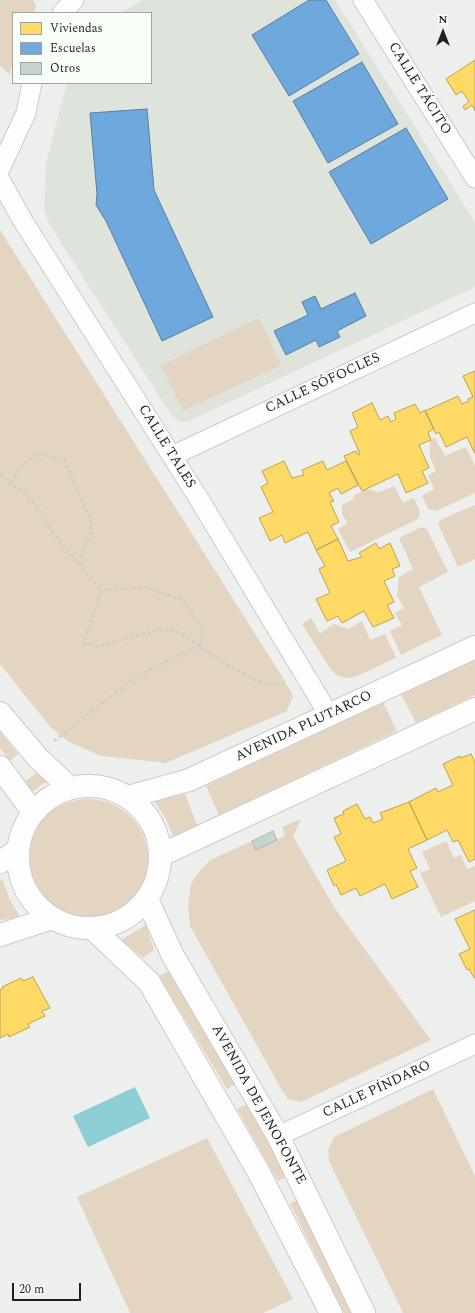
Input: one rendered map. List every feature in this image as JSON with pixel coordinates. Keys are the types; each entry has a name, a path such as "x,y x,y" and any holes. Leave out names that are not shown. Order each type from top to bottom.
{"main road":[{"name":"AVENIDA PLUTARCO","path":"128,797 189,780 475,647"},
{"path":"161,855 475,709"},
{"path":"0,713 38,758 70,788"},
{"path":"0,767 33,812"},
{"path":"99,786 128,797 141,807 155,829 161,855 159,874 147,899 136,912 124,920 92,928 80,928 52,918 33,902 7,857 20,830 33,812 49,797 70,788 99,786"},
{"name":"AVENIDA DE JENOFONTE","path":"147,899 172,954 278,1136 364,1313"},
{"path":"0,935 52,918"},
{"path":"92,928 149,982 258,1171 331,1313"}],"street":[{"path":"63,12 74,0"},
{"name":"CALLE TÁCITO","path":"363,0 475,178"},
{"path":"0,169 26,113 32,84"},
{"name":"CALLE TALES","path":"0,180 23,221 172,456 329,715"},
{"name":"CALLE SÓFOCLES","path":"172,456 475,313"},
{"name":"CALLE PÍNDARO","path":"278,1136 475,1044"}],"path":[{"path":"11,482 24,463 39,454 64,460 91,521 90,535 78,562"},
{"path":"0,474 36,504 50,529 101,590"},
{"path":"38,758 60,735 133,679 199,646 203,630 183,600 146,588 101,590"},
{"path":"101,590 84,644 99,646 158,630 173,630 184,635 199,646 255,680 275,685 305,675"}],"shaded area":[{"path":"0,0 33,0 36,5 34,12 12,12 12,65 10,74 0,66"},
{"path":"143,0 335,0 475,222 475,287 189,421 181,422 172,416 49,224 44,209 46,162 67,84 152,84 152,12 122,12"},
{"path":"0,230 283,678 293,696 287,711 166,763 101,756 69,742 51,728 0,664"},
{"path":"259,318 281,365 183,411 161,365"},
{"path":"435,438 445,456 466,447 475,466 475,493 436,511 428,509 422,496 434,489 428,475 436,471 430,457 430,440"},
{"path":"394,486 403,503 414,498 420,512 418,519 350,552 338,529 347,523 342,513 342,505 354,499 353,496 366,489 379,492"},
{"path":"475,505 475,559 458,567 438,524 440,520"},
{"path":"421,527 427,529 448,572 419,587 442,635 401,655 390,631 402,625 395,613 404,608 397,595 399,577 413,569 399,538"},
{"path":"311,618 320,633 334,624 348,629 362,621 370,640 385,634 396,658 355,677 346,678 338,676 331,670 302,624"},
{"path":"475,659 475,695 416,723 401,694"},
{"path":"383,702 397,731 219,815 206,786"},
{"path":"0,732 18,754 10,761 0,748"},
{"path":"38,772 51,780 41,785 29,795 24,782"},
{"path":"185,794 198,827 174,839 166,819 154,801"},
{"path":"88,799 100,800 111,804 121,809 130,817 138,826 143,836 147,847 147,871 143,882 138,892 130,901 121,909 111,914 100,918 88,919 76,918 65,914 55,909 46,901 38,892 33,882 29,871 28,859 29,847 33,836 38,826 46,817 55,809 65,804 76,800"},
{"path":"301,819 293,836 334,907 431,1040 301,1102 288,1099 283,1092 190,926 188,905 191,884 198,873 210,860 252,841 256,849 285,836 282,827"},
{"path":"446,841 454,858 461,855 467,869 475,866 475,901 441,917 420,873 430,869 422,852"},
{"path":"2,879 10,900 21,918 0,920 0,880"},
{"path":"146,925 154,950 143,958 121,940"},
{"path":"168,971 236,1084 227,1089 159,976"},
{"path":"433,1089 475,1176 475,1313 403,1313 329,1161 328,1150 334,1137"},
{"path":"247,1104 287,1176 278,1181 237,1109"},
{"path":"207,1138 293,1299 263,1313 130,1313 77,1197"},
{"path":"298,1200 355,1313 344,1313 290,1203"}],"water":[{"path":"135,1087 150,1118 88,1147 73,1116"}],"building: Viviendas":[{"path":"475,60 475,111 472,105 465,110 463,106 469,102 462,91 456,95 446,79"},
{"path":"475,371 475,454 467,437 446,447 439,432 436,434 425,411 458,396 462,404 469,401 468,399 473,397 463,376"},
{"path":"372,403 380,420 388,416 391,422 396,419 394,413 415,404 420,413 425,410 434,429 428,432 431,440 419,445 429,468 422,471 428,483 406,493 398,474 362,491 344,456 356,451 358,455 360,454 350,431 358,427 352,413"},
{"path":"284,461 292,478 304,475 302,470 323,461 327,470 346,461 358,485 341,494 338,488 329,493 334,501 330,502 339,522 331,526 338,539 316,550 308,532 285,543 282,535 270,541 259,518 273,512 261,487 268,483 262,471"},
{"path":"338,539 348,561 362,557 359,553 376,543 379,549 390,543 400,566 392,569 395,576 384,581 394,602 387,605 394,618 373,627 364,611 342,623 338,616 327,621 316,599 330,593 319,569 325,566 316,550"},
{"path":"471,754 475,762 475,859 469,862 458,840 453,842 447,830 427,840 409,802 436,788 438,792 453,785 443,764 460,756 461,758"},
{"path":"409,802 427,840 408,849 417,868 410,871 418,887 392,899 385,884 360,896 356,888 341,895 336,884 334,886 327,870 346,861 334,837 341,834 334,818 344,814 343,811 357,804 365,819 370,817 373,823 383,819 380,813"},
{"path":"475,910 474,978 469,969 467,970 459,954 470,949 455,919"},
{"path":"33,977 50,1008 42,1011 45,1016 28,1024 30,1027 9,1037 8,1034 0,1038 0,990 3,988 2,987 21,978 23,981"}],"building: Escuelas":[{"path":"309,0 326,0 359,54 289,96 252,35"},
{"path":"362,62 398,124 328,163 293,101"},
{"path":"147,109 154,190 213,317 162,341 106,221 96,205 97,194 90,113"},
{"path":"406,128 448,199 371,244 329,172"},
{"path":"355,293 366,316 337,331 340,337 319,347 316,340 286,355 274,331 308,315 302,302 315,296 321,309"}],"building: Otros":[{"path":"273,831 277,840 256,850 252,841"}]}
